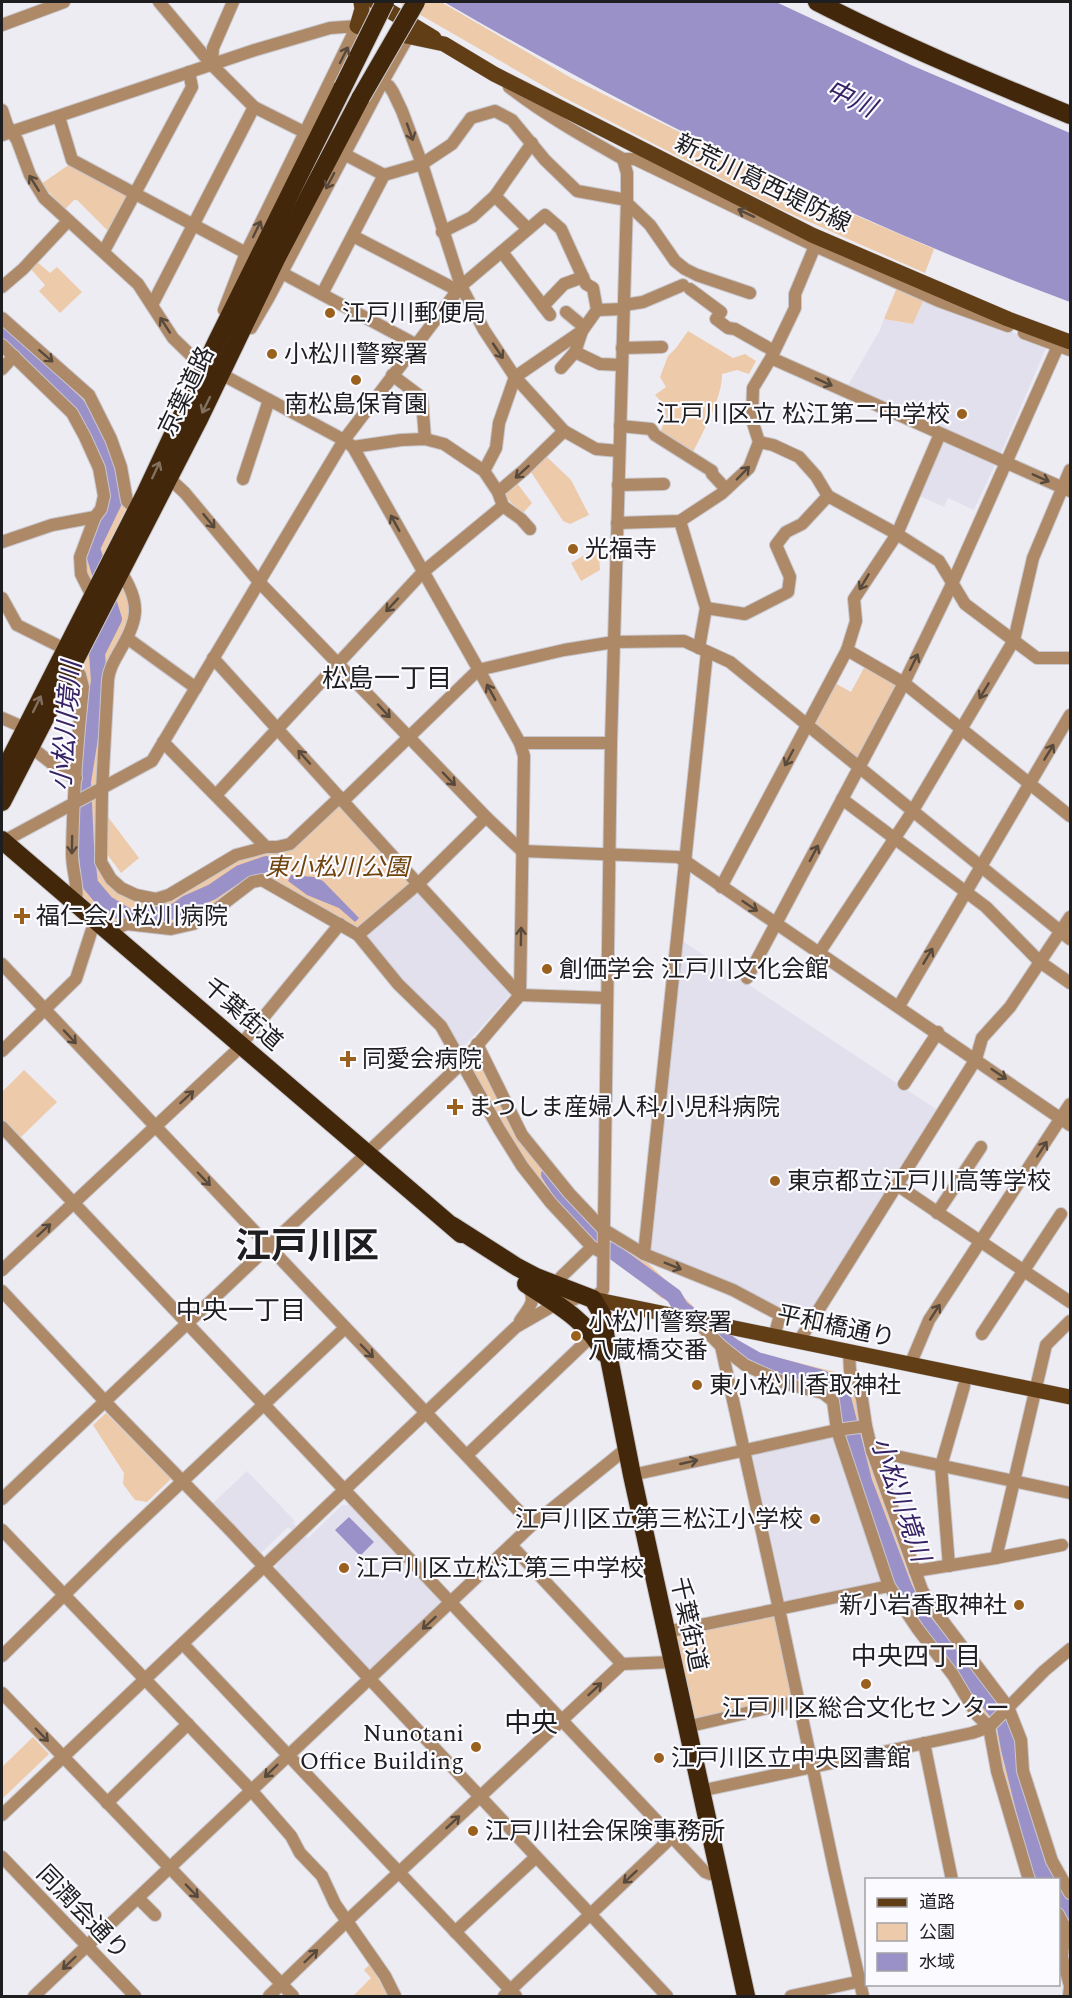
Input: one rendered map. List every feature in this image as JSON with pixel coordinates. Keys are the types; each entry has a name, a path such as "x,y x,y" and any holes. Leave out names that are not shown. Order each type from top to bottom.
{"highway":[{"name":"京葉道路","path":"117,569 137,510 213,371 385,2"},
{"name":"京葉道路","path":"224,348 276,259 361,98 416,2"},
{"path":"817,2 854,21 1071,115"},
{"path":"843,2 973,61 1071,101"},
{"name":"京葉道路","path":"2,802 31,747 69,656 96,599 117,569 169,478 213,371"},
{"name":"京葉道路","path":"2,775 25,728 69,656"},
{"name":"千葉街道","path":"2,840 453,1226 485,1258 526,1284 548,1293 584,1299 603,1316 632,1475 717,1872 746,1996"},
{"name":"千葉街道","path":"453,1226 558,1295 584,1299"},
{"path":"526,1284 558,1295 604,1351 613,1379"}],"main road":[{"path":"358,27 362,9 361,2"},
{"name":"新荒川葛西堤防線","path":"375,2 494,74 812,235 1007,322 1064,344"},
{"name":"新荒川葛西堤防線","path":"407,37 444,44"},
{"name":"平和橋通り","path":"584,1299 1071,1397"}],"street":[{"path":"2,25 64,2"},
{"path":"159,2 212,65 254,107 304,132"},
{"path":"212,65 213,48 233,2"},
{"path":"7,134 189,72 330,28 358,27 246,253 220,323 224,348"},
{"path":"224,348 260,314 407,37"},
{"path":"104,250 192,87 189,72"},
{"path":"494,74 554,119 623,159 635,159 815,246 939,301 1007,322"},
{"path":"382,83 389,86 398,101 422,164 459,288 484,330 515,377 564,431 596,449 620,451"},
{"path":"152,305 254,107"},
{"path":"2,110 7,134 44,198 104,250 138,284 173,339 213,371 348,444 520,743 524,756 520,995 462,1063 2,1499"},
{"path":"344,154 384,175 422,164 452,144 471,118 495,111 512,120 545,160 577,191 627,202 650,225 675,261 685,269 750,293"},
{"path":"59,117 72,160 246,253"},
{"path":"442,232 472,217 495,196 532,143"},
{"path":"584,1299 603,1290 598,1250 603,1229 611,743 627,202 627,173 623,159"},
{"path":"322,294 384,175"},
{"path":"495,196 528,229"},
{"path":"2,840 152,761 213,658 392,375 459,288 545,215 561,229 586,284 593,288 597,310 583,329 575,352 561,368"},
{"path":"2,287 23,269 68,220"},
{"path":"352,236 459,288"},
{"path":"617,523 680,521 726,489 749,468 759,442 752,420 753,388 773,355 795,308 795,294 815,246"},
{"path":"502,252 546,310 564,284 583,277"},
{"path":"282,273 416,344"},
{"path":"597,310 624,307 687,287 721,312 716,319 773,355 940,434 1067,489"},
{"path":"566,312 583,329"},
{"path":"2,318 89,395 111,439 121,467 127,501 137,510"},
{"path":"484,471 496,448 499,423 515,377 583,329"},
{"path":"747,978 904,683 1064,344 1071,350"},
{"path":"2,345 72,412 99,468 104,496 101,509 95,517 80,557 81,574 96,599"},
{"path":"622,348 662,347"},
{"path":"575,352 600,364 622,365"},
{"path":"2,369 14,356"},
{"path":"392,375 420,396 425,439"},
{"path":"243,479 269,400"},
{"path":"620,426 651,429 655,435 712,471 712,474 726,489"},
{"path":"498,492 564,431"},
{"path":"721,886 846,650 856,621 854,599 897,534 940,434"},
{"path":"348,444 425,439 444,444 484,471 498,492 503,506 530,529"},
{"path":"759,442 773,445 799,457 816,476 828,496 897,534 939,561 965,604 1037,658 1071,658"},
{"path":"819,953 912,812 1014,640 1033,558 1067,489 1071,470"},
{"path":"169,478 185,493 260,583 486,817 522,851 678,857 1066,1121"},
{"path":"618,485 664,484"},
{"path":"706,608 745,614 788,592 790,577 776,545 786,532 802,524 828,496"},
{"path":"216,795 423,572 503,506"},
{"path":"2,542 52,525 95,517"},
{"path":"644,1254 685,861 706,608 680,521"},
{"path":"117,569 132,591 136,609 133,626 109,671 98,790 101,862 111,879 121,888 136,895 156,899 169,895 236,855 266,847 277,848 290,844 478,670 564,650 614,642 684,642 730,662 1066,935"},
{"path":"2,598 17,624 69,656 80,675 83,687 72,861 78,886 76,904"},
{"path":"127,638 196,688"},
{"path":"846,650 904,683 1071,816"},
{"path":"213,658 520,995 607,998"},
{"path":"898,1006 1071,716"},
{"path":"2,718 25,728"},
{"path":"163,742 266,847"},
{"path":"520,743 611,743"},
{"path":"31,747 64,773 76,778"},
{"path":"842,799 987,907 1040,962 1071,983"},
{"path":"358,935 418,884 486,817"},
{"path":"2,1048 76,979 101,925 127,924 171,929 193,924 219,908 252,882 262,880 358,935 398,984 441,1026 522,1166 551,1203 598,1250"},
{"path":"800,1341 976,1059 982,1038 1010,1007 1040,962 1066,935 1071,917"},
{"path":"2,1270 242,1044 340,924"},
{"path":"2,964 532,1525"},
{"path":"904,1084 938,1032"},
{"path":"477,1044 522,1135 603,1229 644,1254 733,1290 780,1316 774,1336"},
{"path":"910,1365 929,1320 980,1242 1066,1121 1071,1104"},
{"path":"2,1127 705,1872 710,1874 717,1872"},
{"path":"937,1213 981,1147"},
{"path":"897,1185 1071,1302"},
{"path":"982,1335 1061,1214"},
{"path":"2,1815 516,1327 558,1295 561,1277 598,1250"},
{"path":"516,1327 532,1304 532,1293 526,1284"},
{"path":"2,1291 667,1996"},
{"path":"696,1321 721,1347 745,1365 787,1384 823,1393 832,1401 889,1586 953,1675 977,1715 998,1717"},
{"path":"996,1558 1046,1345 1071,1322"},
{"path":"2,1656 63,1595 345,1328"},
{"path":"466,1455 593,1335"},
{"path":"721,1347 745,1450 834,1873 863,1981 863,1996"},
{"path":"849,1352 850,1371 862,1398 863,1427 922,1590 998,1717 1019,1734 1022,1743 1023,1771 1052,1861 1071,1893"},
{"path":"949,1566 941,1466 964,1386"},
{"path":"632,1475 840,1429 863,1427"},
{"path":"34,1996 532,1525 627,1448"},
{"path":"872,1451 1071,1493"},
{"path":"2,1530 251,1790 291,1836 300,1853 322,1876 336,1904 385,1976 395,1996"},
{"path":"511,1545 622,1664"},
{"path":"915,1571 1062,1545"},
{"path":"666,1632 889,1586"},
{"path":"183,1644 455,1932 510,1994 672,1837"},
{"path":"700,1791 972,1733 998,1717 1044,1671 1071,1649"},
{"path":"269,1996 622,1664 672,1662"},
{"path":"2,1693 292,1996"},
{"path":"686,1727 798,1701"},
{"path":"998,1717 998,1771 1028,1878"},
{"path":"107,1803 188,1724"},
{"path":"924,1743 952,1878"},
{"name":"同潤会通り","path":"2,1857 135,1996"},
{"path":"455,1932 536,1857"},
{"path":"138,1898 155,1915"},
{"path":"1060,1916 1065,1927 1062,1938 1062,1957 1070,1986 1069,1996"},
{"path":"791,1996 863,1981"}],"shaded area":[{"name":"江戸川区立 松江第二中学校","path":"925,297 1047,346 1001,453 993,462 995,465 974,510 948,498 944,507 917,495 941,442 945,440 847,387 884,319 913,324"},
{"path":"418,891 510,995 460,1051 445,1024 363,937"},
{"name":"東京都立江戸川高等学校","path":"681,940 939,1111 805,1324 735,1286 648,1252"},
{"name":"江戸川区立第三松江小学校","path":"830,1437 837,1441 887,1585 785,1602 752,1454"},
{"name":"江戸川区立松江第三中学校","path":"247,1471 295,1521 293,1523 308,1538 342,1505 351,1505 443,1603 369,1673 275,1573 277,1564 301,1540 288,1527 259,1555 211,1505"}],"green space":[{"path":"398,2 441,2 573,79 790,187 934,249 925,273 778,208 561,96"},
{"path":"70,164 127,193 129,198 110,233 77,200 65,209 41,184"},
{"path":"36,261 50,273 57,267 82,292 60,313 39,291 45,285 30,268"},
{"path":"898,285 925,297 913,324 884,319"},
{"path":"2,322 86,398 119,468 126,509 90,581 85,561 89,543 107,508 75,410 2,342"},
{"path":"688,331 733,358 745,354 756,361 749,374 737,370 722,374 716,404 692,454 660,433 665,408 655,395 666,387 660,377 668,356"},
{"path":"547,457 571,480 589,515 570,524 563,521 531,472"},
{"path":"517,483 532,503 523,513 506,498 507,490"},
{"path":"595,549 599,557 600,570 581,581 571,563"},
{"name":"東小松川公園","path":"121,572 135,601 109,671 100,850 111,879 156,899 236,855 277,847 340,797 418,884 358,935 262,880 193,924 127,924 108,931 76,904 72,860 81,704 73,663"},
{"path":"866,664 902,684 859,763 811,725 833,682 851,692"},
{"path":"105,813 139,858 121,873 104,850"},
{"path":"476,1048 521,1136 601,1229 601,1249 523,1165 464,1063"},
{"path":"24,1070 57,1102 19,1139 2,1121 2,1092"},
{"path":"611,1235 632,1248 694,1307 661,1298 612,1255"},
{"path":"727,1336 759,1353 848,1375 855,1386 919,1590 1004,1706 1058,1878 1030,1877 993,1732 891,1586 839,1426 835,1401 745,1363 719,1339"},
{"path":"106,1413 171,1479 147,1502 135,1500 123,1484 124,1473 93,1425"},
{"path":"776,1612 795,1699 689,1724 670,1634"},
{"path":"33,1737 49,1754 2,1799 2,1767"},
{"path":"370,1964 388,1996 353,1996 371,1978 364,1970"}],"water":[{"name":"中川","path":"444,2 776,2 911,65 1070,133 1070,302 909,238 751,166 596,87"},
{"path":"291,875 314,877 323,881 359,918 355,922 339,908 307,895 288,881"},
{"path":"349,1517 374,1542 360,1556 335,1530"}],"waterway":[{"name":"小松川境川","path":"2,333 77,405 96,435 110,466 114,502 92,548 114,619 97,653 99,681 83,782 90,884 106,903 132,919 176,911 187,903 212,892 240,873 266,864"},
{"name":"小松川境川","path":"549,1174 586,1230 596,1238"},
{"name":"小松川境川","path":"611,1250 674,1296 681,1308 734,1347 757,1360 822,1378 841,1390 864,1481 904,1587 917,1613 1004,1721 1038,1866 1047,1878"},
{"name":"小松川境川","path":"1060,1897 1070,1911"}],"place":[{"name":"江戸川郵便局","path":"330,313"},
{"name":"小松川警察署","path":"272,354"},
{"name":"南松島保育園","path":"356,380"},
{"name":"江戸川区立 松江第二中学校","path":"962,414"},
{"name":"光福寺","path":"573,549"},
{"name":"福仁会小松川病院","path":"22,916"},
{"name":"創価学会 江戸川文化会館","path":"547,969"},
{"name":"同愛会病院","path":"348,1059"},
{"name":"まつしま産婦人科小児科病院","path":"455,1107"},
{"name":"東京都立江戸川高等学校","path":"775,1181"},
{"name":"小松川警察署 八蔵橋交番","path":"576,1336"},
{"name":"東小松川香取神社","path":"697,1385"},
{"name":"江戸川区立第三松江小学校","path":"815,1519"},
{"name":"江戸川区立松江第三中学校","path":"344,1568"},
{"name":"新小岩香取神社","path":"1019,1605"},
{"name":"江戸川区総合文化センター","path":"866,1684"},
{"name":"Nunotani Office Building","path":"476,1747"},
{"name":"江戸川区立中央図書館","path":"659,1758"},
{"name":"江戸川社会保険事務所","path":"473,1831"}],"district":[{"name":"松島一丁目","path":"387,678"},
{"name":"江戸川区","path":"307,1245"},
{"name":"中央一丁目","path":"241,1310"},
{"name":"中央四丁目","path":"916,1656"},
{"name":"中央","path":"531,1723"}]}
